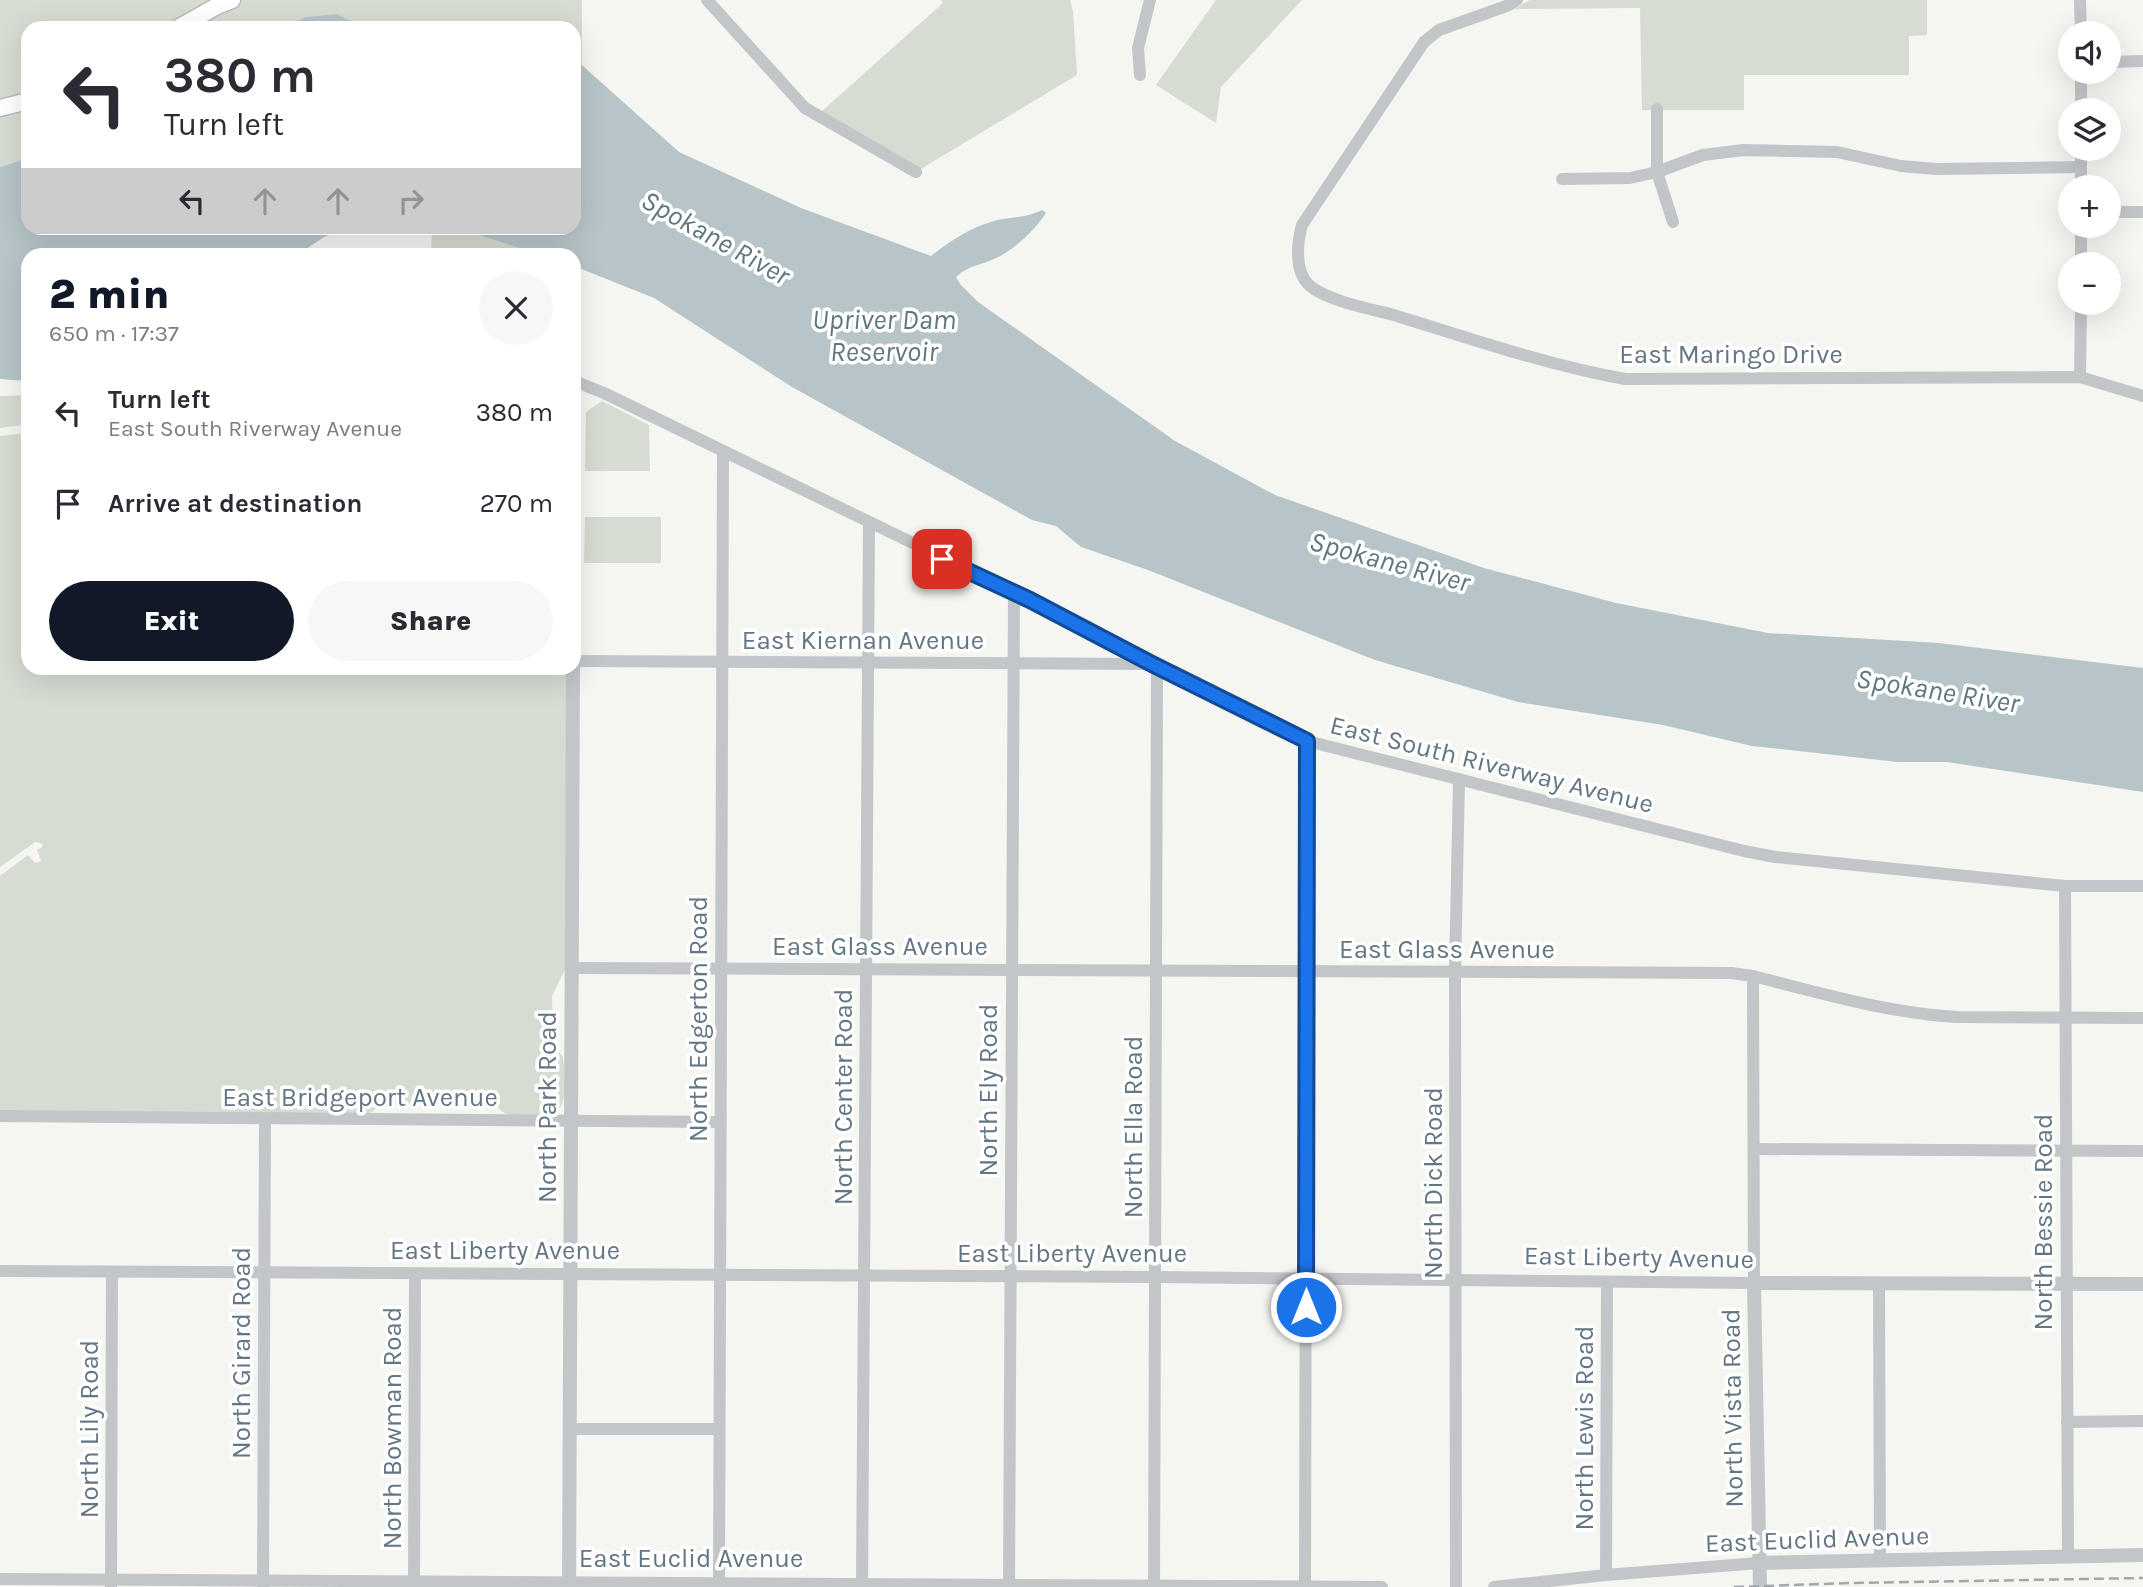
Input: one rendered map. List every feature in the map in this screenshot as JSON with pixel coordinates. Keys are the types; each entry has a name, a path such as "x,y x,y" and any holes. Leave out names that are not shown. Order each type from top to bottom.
{"main road":[{"path":"190,21 232,0"},
{"path":"0,108 21,103"}],"street":[{"path":"707,0 805,108 916,172"},
{"path":"1140,75 1138,48 1150,0"},
{"name":"East Maringo Drive","path":"1517,0 1439,30 1424,42 1302,225 1297,244 1299,265 1309,285 1332,297 1582,371 1625,379 2080,377 2143,396"},
{"path":"2080,0 2081,21"},
{"path":"2121,62 2143,61"},
{"path":"1657,109 1657,172 1673,222"},
{"path":"1562,180 1630,178 1657,172 1703,155 1743,150 1837,152 1901,166 1936,169 2081,167"},
{"path":"2081,161 2081,175"},
{"path":"2121,212 2143,212"},
{"path":"2080,377 2081,315"},
{"name":"East South Riverway Avenue","path":"581,385 604,393 1014,594 1307,741 1775,857 2065,886 2143,886"},
{"name":"North Edgerton Road","path":"719,1585 723,452"},
{"name":"North Center Road","path":"862,1585 869,523"},
{"name":"North Ely Road","path":"1009,1586 1014,594"},
{"name":"East Kiernan Avenue","path":"581,661 1155,665"},
{"name":"North Ella Road","path":"1154,1586 1157,971 1155,665"},
{"name":"North Park Road","path":"569,1584 573,675"},
{"path":"1304,1586 1307,741"},
{"name":"North Dick Road","path":"1456,1587 1455,972 1459,779"},
{"name":"North Bessie Road","path":"2065,886 2068,1557"},
{"name":"East Glass Avenue","path":"572,968 1731,973 1895,1011 1927,1015 2143,1018"},
{"name":"North Vista Road","path":"1753,976 1754,1283 1760,1587"},
{"name":"East Bridgeport Avenue","path":"0,1116 720,1122"},
{"name":"North Girard Road","path":"263,1584 265,1119"},
{"path":"1754,1149 2143,1151"},
{"name":"East Liberty Avenue","path":"0,1271 2143,1284"},
{"name":"North Lily Road","path":"111,1583 112,1272"},
{"name":"North Bowman Road","path":"414,1581 415,1274"},
{"name":"North Lewis Road","path":"1606,1575 1607,1282"},
{"path":"1879,1283 1880,1560"},
{"path":"2067,1422 2143,1421"},
{"path":"570,1429 719,1429"},
{"name":"East Euclid Avenue","path":"1494,1587 1759,1563 2143,1555"},
{"name":"East Euclid Avenue","path":"0,1579 263,1584 414,1581 719,1585 1381,1587"}],"shaded area":[{"path":"0,0 582,0 582,64 581,21 351,21 337,14 305,17 297,21 21,21 21,160 0,167"},
{"path":"941,0 1070,0 1077,75 921,169 822,111 943,3"},
{"path":"1216,0 1302,0 1221,87 1216,123 1156,85"},
{"path":"1530,0 1927,0 1927,35 1909,36 1909,75 1744,75 1744,110 1642,110 1640,8 1514,9"},
{"path":"432,235 479,235 519,248 431,248"},
{"path":"21,395 21,425 0,428 0,396"},
{"path":"602,401 649,425 650,471 585,471 586,412"},
{"path":"21,434 21,675 567,675 565,969 552,996 553,1046 563,1057 565,1089 562,1104 552,1116 508,1116 495,1105 380,1105 368,1115 0,1111 0,876 28,855 35,863 41,861 37,850 43,844 35,842 0,867 0,436"},
{"path":"585,517 661,517 661,563 584,563"}],"water":[{"path":"337,14 351,21 297,21 305,17"},
{"path":"581,64 679,152 801,208 931,256 977,227 1042,210 1046,213 1024,238 1003,254 961,273 956,277 960,284 978,302 1175,441 1275,495 1484,568 1616,603 1768,633 1939,643 2143,668 2143,792 1947,762 1898,762 1752,746 1663,725 1518,702 1375,660 1148,570 1081,547 1056,526 1032,520 792,387 654,298 581,269 581,248 519,248 479,235 581,235"},
{"path":"21,160 21,235 329,235 308,248 21,248 21,380 0,379 0,167"}],"railway":[{"path":"1734,1587 2143,1578"}],"route":[{"path":"942,559 1030,600 1307,741 1306,1307"}],"water label":[{"name":"Spokane River","path":"716,237"},
{"name":"Upriver Dam Reservoir","path":"884,335"},
{"name":"Spokane River","path":"1390,561"},
{"name":"Spokane River","path":"1938,690"}]}
